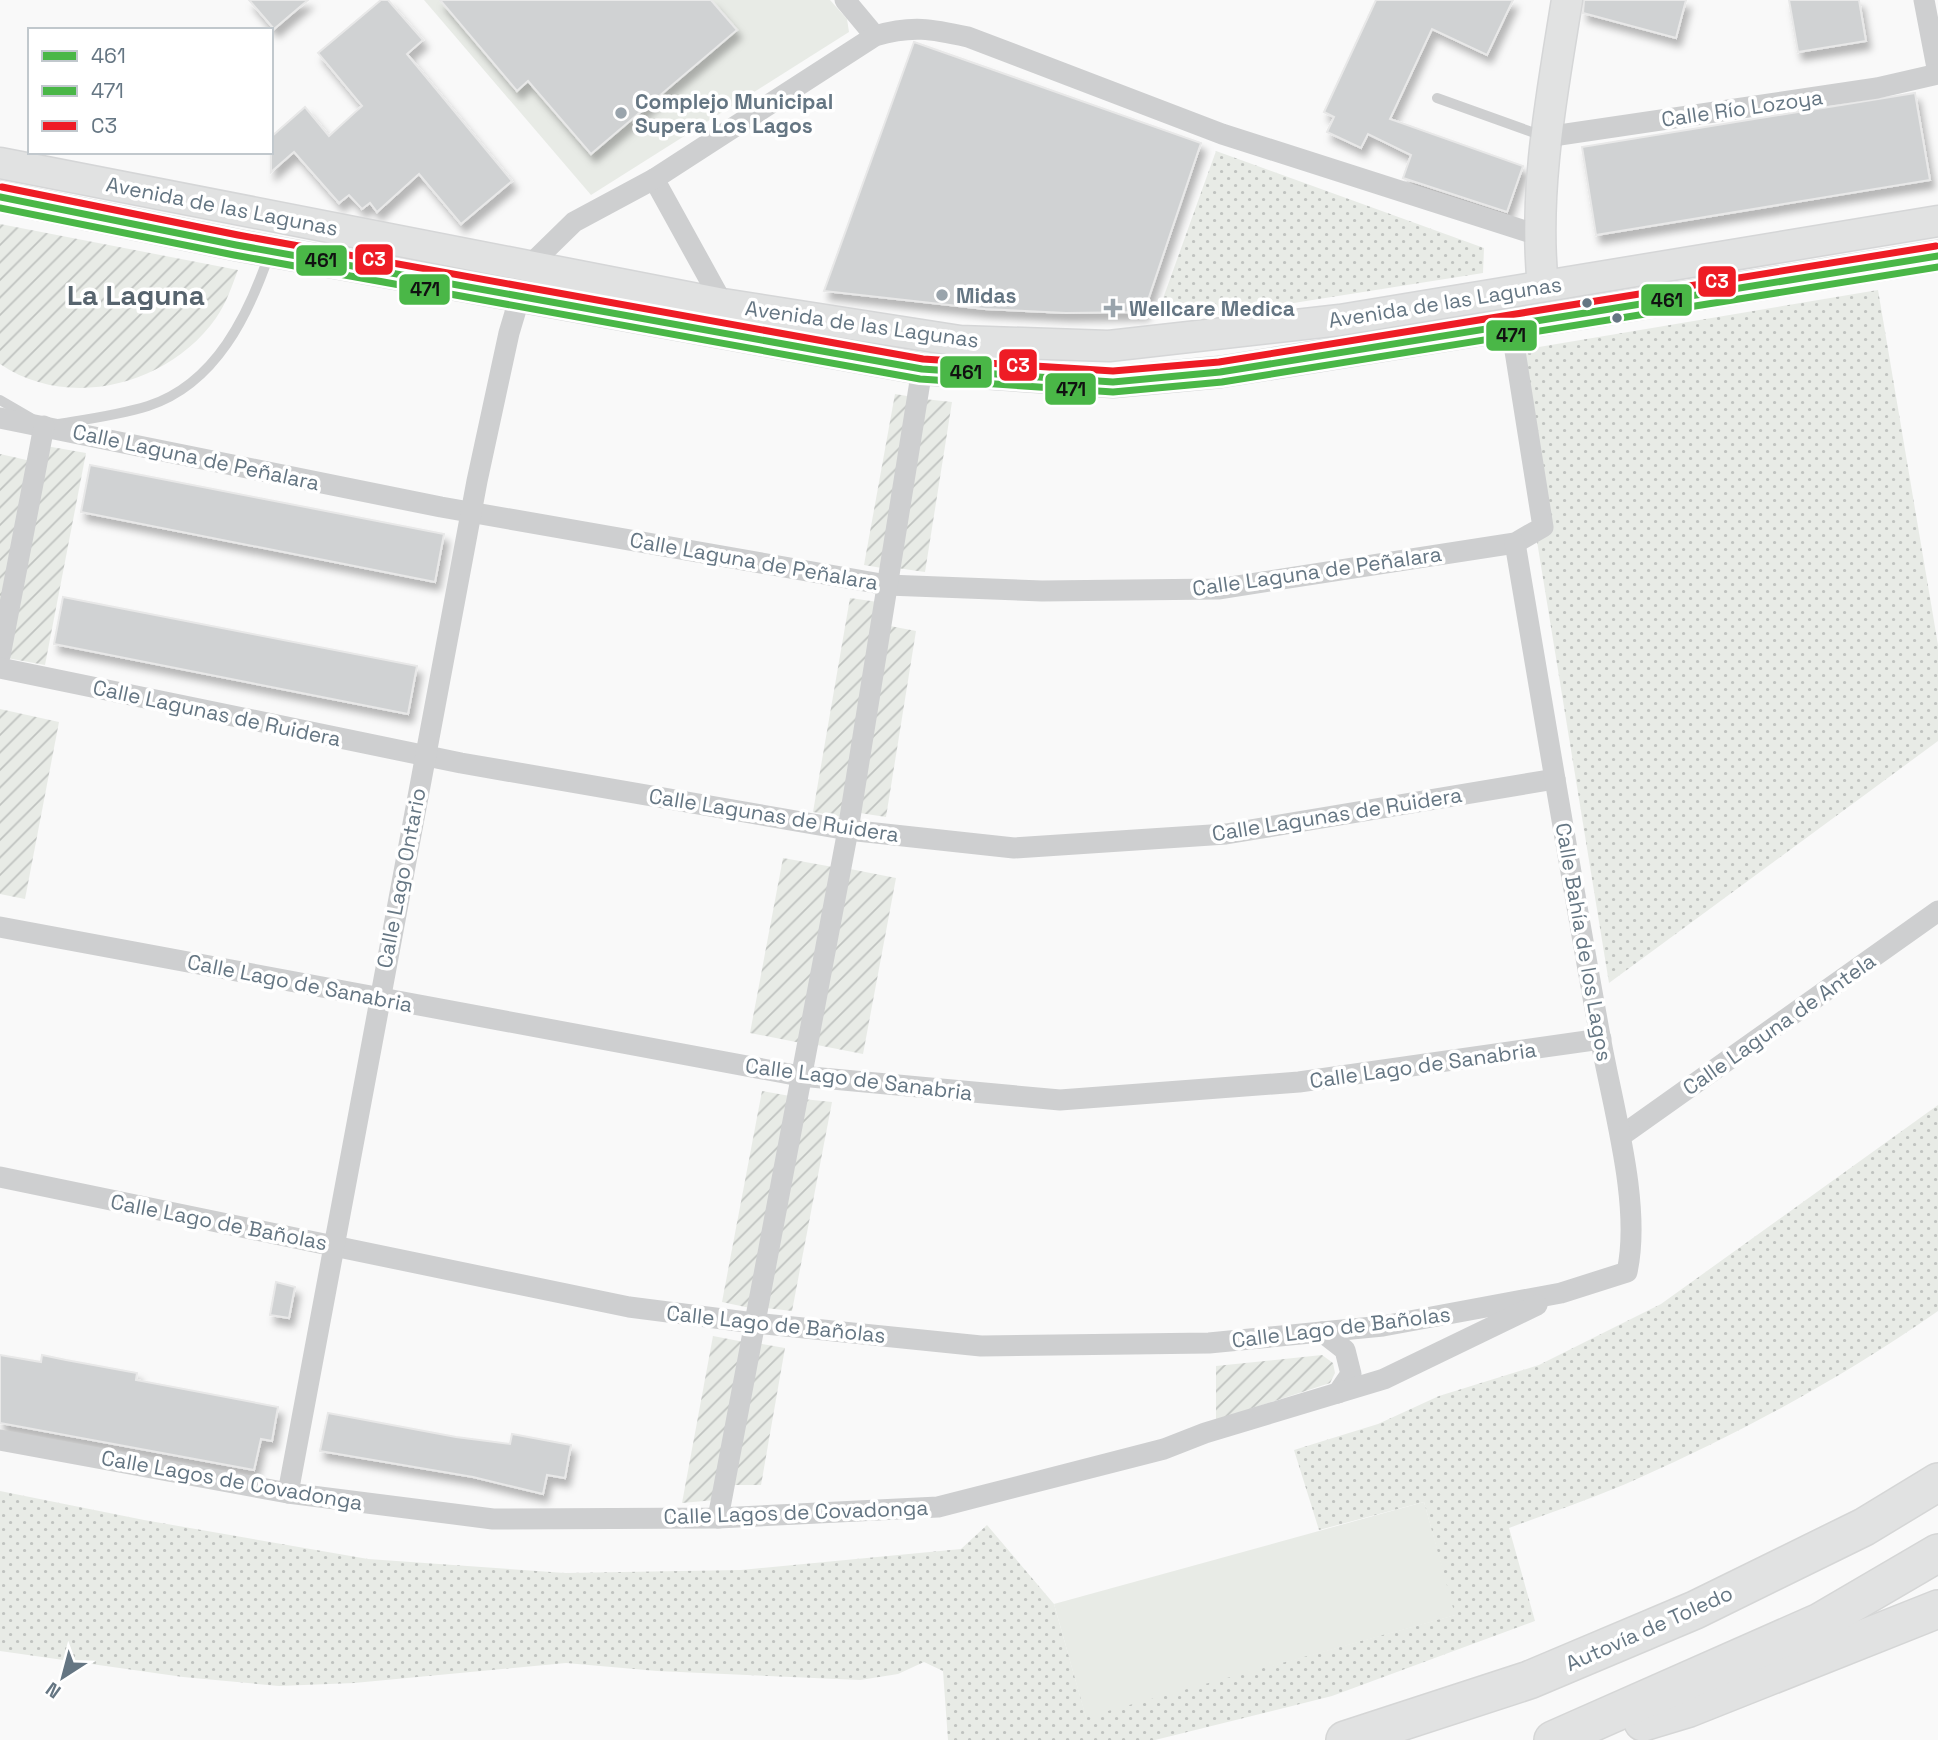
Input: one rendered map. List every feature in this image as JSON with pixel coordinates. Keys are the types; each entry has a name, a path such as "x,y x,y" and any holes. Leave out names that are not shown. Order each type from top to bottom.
{"highway":[{"name":"Autovía de Toledo","path":"1345,1740 1529,1680 1695,1610 1864,1527 1938,1482"},
{"path":"1553,1740 1820,1622 1938,1553"},
{"path":"1586,1740 1689,1708 1938,1609"}],"main road":[{"path":"1543,286 1541,236 1546,136 1567,0"},
{"name":"Avenida de las Lagunas","path":"0,163 723,304 961,341 1109,346 1340,320 1938,221"},
{"name":"Avenida de las Lagunas","path":"0,197 270,251 922,369 1113,382 1220,372 1938,256"}],"street":[{"path":"845,0 875,36"},
{"path":"1924,0 1938,74"},
{"path":"528,265 574,222 654,179 875,36 896,30 925,27 968,37 1222,134 1541,236"},
{"name":"Calle Río Lozoya","path":"1546,136 1877,88 1938,74"},
{"path":"654,179 723,304"},
{"name":"Calle Lago Ontario","path":"288,1493 424,756 472,511 528,265"},
{"path":"1511,326 1543,527 1515,543"},
{"path":"718,1518 848,830 922,369"},
{"name":"Calle Laguna de Peñalara","path":"0,418 472,511 887,585 1042,591 1218,589 1515,543"},
{"path":"0,656 44,426"},
{"name":"Calle Bahía de los Lagos","path":"1515,543 1601,1039 1621,1136 1633,1245 1627,1272 1561,1293"},
{"name":"Calle Lagunas de Ruidera","path":"0,668 424,756 848,830 1014,848 1211,836 1555,779"},
{"name":"Calle Laguna de Antela","path":"1621,1136 1938,911"},
{"name":"Calle Lago de Sanabria","path":"0,927 800,1076 1060,1100 1299,1082 1601,1039"},
{"name":"Calle Lago de Bañolas","path":"0,1177 629,1307 754,1323 981,1346 1209,1343 1383,1326 1561,1293"},
{"name":"Calle Lagos de Covadonga","path":"0,1440 288,1493 493,1519 718,1518 938,1507 1164,1449 1205,1433 1384,1380 1561,1293"},
{"path":"1322,1332 1345,1350 1351,1374 1338,1393"}],"lane":[{"path":"1437,98 1546,136"},
{"path":"0,400 44,426 125,412 150,405 182,389 234,335 256,295 270,251"}],"shaded area":[{"name":"Complejo Municipal Supera Los Lagos","path":"424,0 830,0 847,19 849,32 591,195"},
{"path":"1216,151 1484,248 1483,273 1211,316 1156,318"},
{"path":"0,224 238,270 216,318 196,341 172,360 145,374 116,384 86,388 56,386 27,378 0,364"},
{"path":"1878,290 1938,645 1938,741 1609,983 1535,529 1521,350"},
{"path":"895,394 913,397 882,568 864,565"},
{"path":"924,399 952,402 925,572 897,568"},
{"path":"46,446 86,453 45,665 7,658"},
{"path":"0,454 31,461 0,626"},
{"path":"850,598 878,602 842,817 813,812"},
{"path":"890,626 916,631 886,817 860,813"},
{"path":"0,709 59,722 25,899 0,894"},
{"path":"783,858 833,867 801,1043 750,1033"},
{"path":"845,868 896,878 863,1054 812,1044"},
{"path":"762,1091 790,1096 750,1308 722,1302"},
{"path":"803,1099 832,1102 792,1311 766,1308"},
{"path":"1938,1105 1938,1311 1793,1402 1717,1442 1623,1485 1509,1528 1535,1621 1332,1696 1155,1740 948,1740 943,1671 924,1662 898,1674 860,1680 657,1671 566,1663 354,1683 279,1686 183,1677 0,1651 0,1491 144,1520 368,1559 565,1573 741,1570 961,1549 987,1525 1054,1604 1086,1717 1455,1615 1424,1502 1319,1530 1294,1450 1378,1424 1439,1396 1539,1365 1661,1304"},
{"path":"713,1336 744,1342 715,1500 682,1503"},
{"path":"757,1343 785,1348 761,1485 733,1485"},
{"path":"1322,1355 1333,1363 1335,1373 1330,1383 1216,1420 1216,1366"},
{"path":"1424,1502 1456,1615 1086,1718 1054,1604"}],"building":[{"path":"249,0 308,0 274,29"},
{"path":"381,0 388,0 423,40 407,54 512,181 461,224 419,174 377,212 370,203 362,209 349,195 339,203 294,152 271,172 273,135 305,107 329,136 362,106 318,53"},
{"path":"440,0 711,0 737,30 591,154 528,81 517,91"},
{"path":"1376,0 1513,0 1487,55 1432,29 1390,119 1523,166 1507,212 1403,178 1411,155 1368,134 1361,148 1327,132 1334,117 1324,112"},
{"path":"1584,0 1686,0 1676,38 1583,13"},
{"path":"1789,0 1859,0 1866,41 1798,52"},
{"path":"914,42 1201,143 1144,312 1066,313 985,309 824,291"},
{"path":"1915,93 1930,180 1596,235 1582,147"},
{"path":"90,465 444,534 435,582 81,512"},
{"path":"63,597 417,666 408,714 54,644"},
{"path":"276,1282 295,1287 289,1318 270,1315"},
{"path":"0,1355 41,1362 42,1355 137,1373 136,1380 278,1407 272,1441 261,1439 254,1470 0,1423"},
{"path":"328,1413 456,1437 510,1444 512,1434 571,1445 565,1478 547,1475 543,1494 473,1477 320,1451"}],"transit line":[{"name":"C3","path":"2,187 238,235 923,359 1113,371 1219,362 1936,246"},
{"name":"461","path":"0,197 236,245 922,369 1113,382 1220,372 1938,256"},
{"name":"471","path":"0,208 234,255 920,379 1113,392 1222,382 1938,267"}],"place":[{"name":"Complejo Municipal Supera Los Lagos","path":"621,113"},
{"name":"Midas","path":"942,295"},
{"name":"Wellcare Medica","path":"1113,308"}],"district":[{"name":"La Laguna","path":"136,295"}]}
